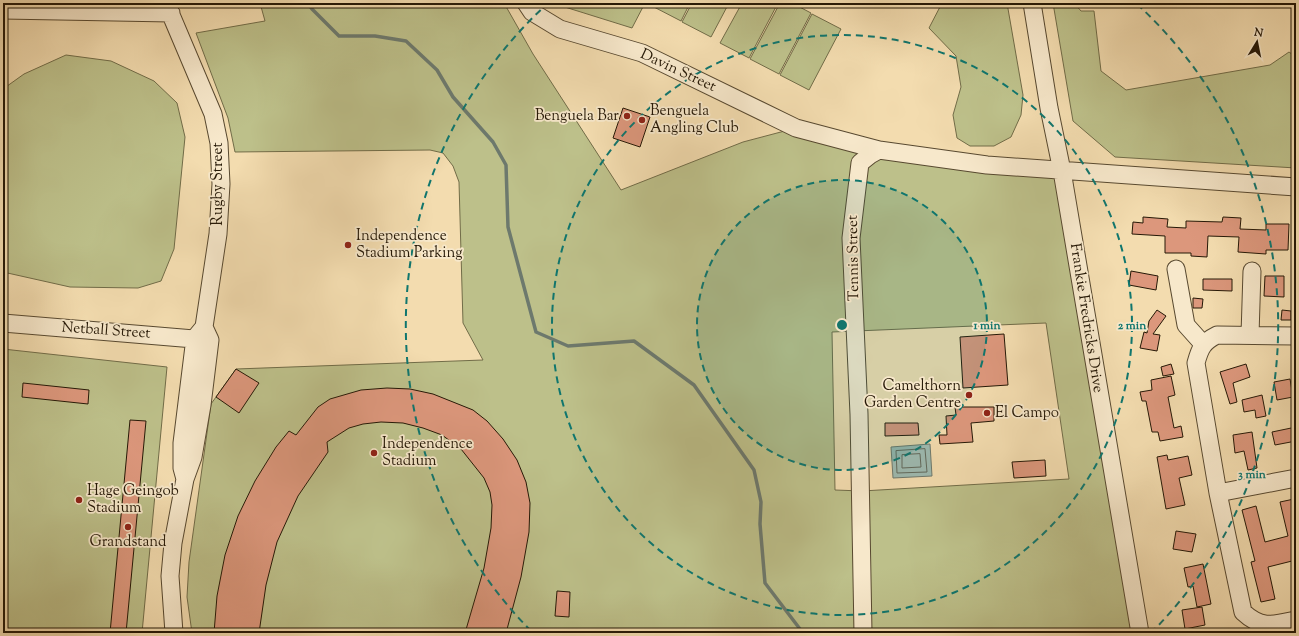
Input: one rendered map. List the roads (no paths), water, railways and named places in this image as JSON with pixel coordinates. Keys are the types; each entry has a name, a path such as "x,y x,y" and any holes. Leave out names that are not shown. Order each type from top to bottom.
{"street":[{"name":"Davin Street","path":"526,3 532,12 560,29 642,53 796,128 879,150"},
{"name":"Frankie Fredricks Drive","path":"1032,3 1140,633"},
{"path":"3,10 168,8"},
{"name":"Rugby Street","path":"168,8 213,114 219,143 221,184 218,234 202,340 202,405 193,457 185,479 170,576 174,633"},
{"path":"879,150 987,165 1296,187"},
{"name":"Tennis Street","path":"863,633 860,429 851,238 853,210 860,163 879,150"},
{"path":"1176,269 1186,325 1203,344"},
{"path":"1250,335 1252,271"},
{"name":"Netball Street","path":"3,323 202,340"},
{"name":"Netball Street","path":"3,332 202,340"},
{"path":"1296,336 1217,335 1203,344 1200,348 1196,363 1218,493 1243,612 1251,619 1262,625 1296,620"},
{"path":"1218,493 1296,478"}],"water":[{"path":"930,444 932,476 893,478 891,447"}],"waterway":[{"path":"308,3 339,36 375,36 406,41 437,70 453,97 493,142 506,165 508,227 536,332 568,346 634,341 694,385 754,470 761,502 760,524 765,583 803,633"}],"place":[{"name":"Benguela Bar","path":"627,116"},
{"name":"Benguela Angling Club","path":"642,120"},
{"name":"Independence Stadium Parking","path":"348,245"},
{"name":"Camelthorn Garden Centre","path":"969,395"},
{"name":"El Campo","path":"987,413"},
{"name":"Independence Stadium","path":"374,453"},
{"name":"Hage Geingob Stadium","path":"79,500"},
{"name":"Grandstand","path":"128,527"}]}
